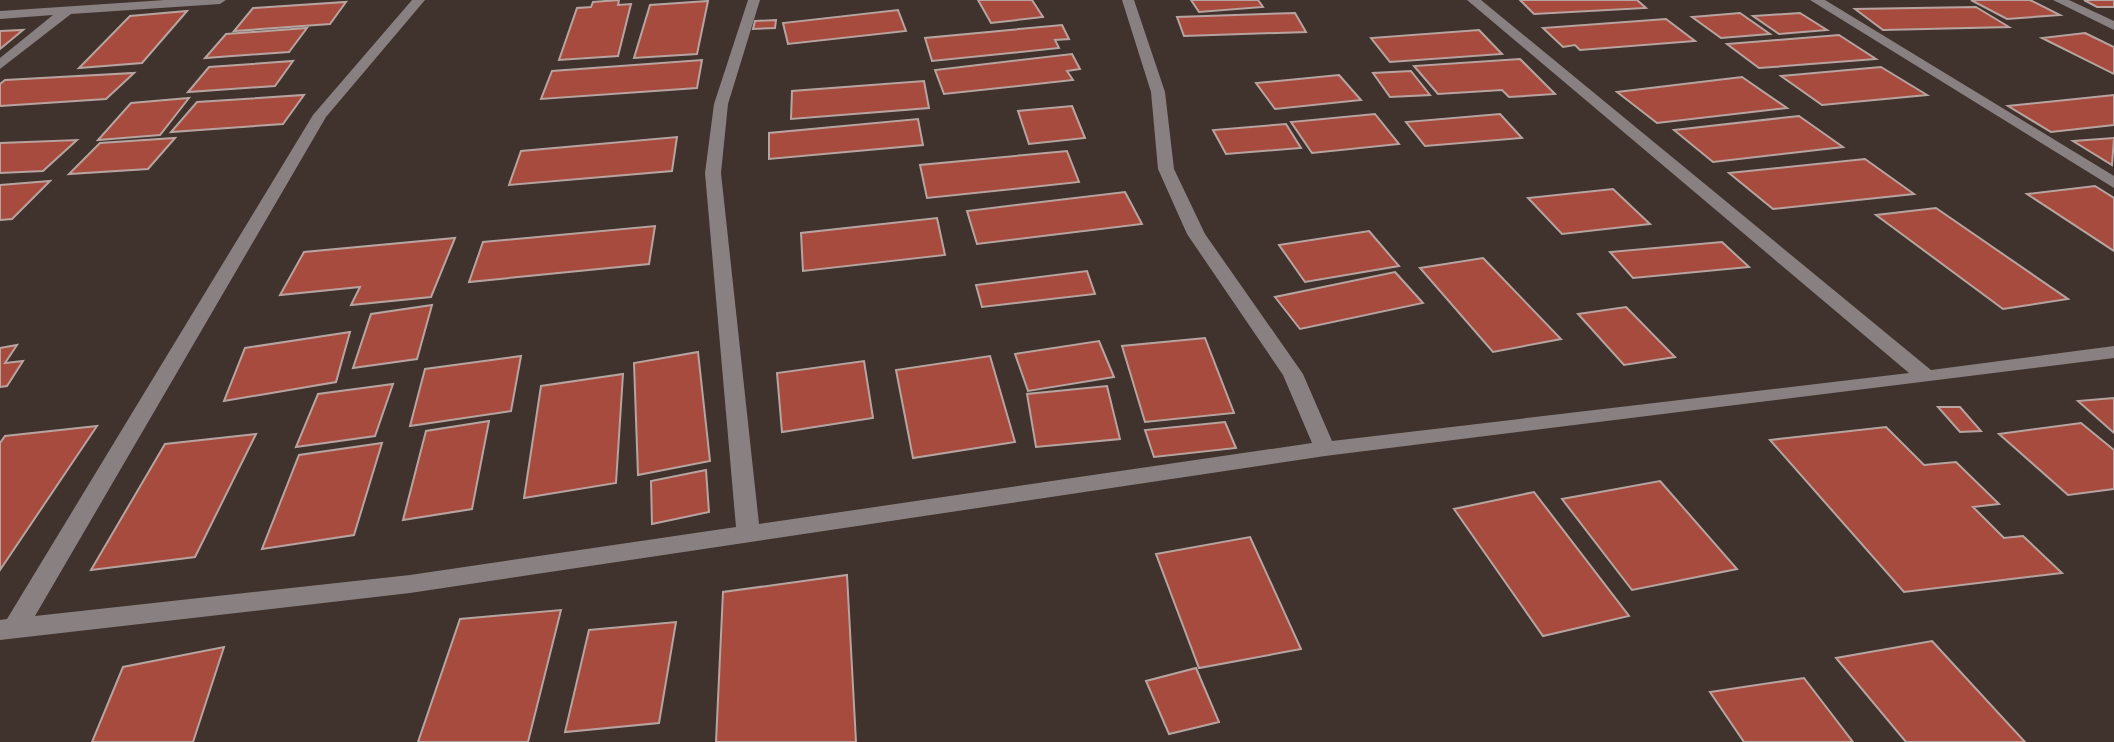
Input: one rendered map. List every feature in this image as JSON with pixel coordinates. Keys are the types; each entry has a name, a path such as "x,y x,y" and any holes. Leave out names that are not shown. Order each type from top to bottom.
{"street":[{"path":"0,15 220,0"},
{"path":"7,629 320,115 419,0"},
{"path":"748,534 713,173 721,104 754,0"},
{"path":"1128,0 1158,92 1166,169 1196,234 1293,374 1325,449"},
{"path":"1473,0 1927,377"},
{"path":"1816,0 2114,183"},
{"path":"2059,0 2114,26"},
{"path":"0,65 69,9"},
{"path":"7,629 410,584 1325,449 2114,352"}],"building":[{"path":"619,0 618,5 631,4 618,56 559,60 577,8 591,7 593,2"},
{"path":"978,0 1032,0 1043,17 991,23"},
{"path":"1191,0 1258,0 1263,7 1199,12"},
{"path":"1520,0 1637,0 1646,8 1534,14"},
{"path":"1971,0 2030,0 2060,15 2007,19"},
{"path":"2084,0 2114,0 2114,7 2097,7"},
{"path":"708,1 697,54 634,58 650,5"},
{"path":"346,2 330,24 234,31 253,8"},
{"path":"1976,7 2009,27 1883,30 1855,9"},
{"path":"898,10 906,31 788,44 783,23"},
{"path":"187,11 142,63 79,68 130,16"},
{"path":"1295,13 1306,32 1184,36 1177,17"},
{"path":"1740,13 1770,34 1721,38 1692,17"},
{"path":"1800,13 1827,30 1779,34 1753,16"},
{"path":"1666,19 1695,41 1580,50 1575,45 1563,47 1543,28"},
{"path":"776,20 775,28 753,29 755,21"},
{"path":"1062,25 1069,39 1055,40 1059,48 932,61 925,38"},
{"path":"307,28 289,52 205,58 226,34"},
{"path":"23,30 0,49 0,31"},
{"path":"1479,30 1502,54 1390,62 1371,38"},
{"path":"2085,33 2114,47 2114,74 2042,38"},
{"path":"1839,35 1876,59 1759,68 1727,44"},
{"path":"1072,54 1080,69 1067,71 1073,80 944,94 935,70"},
{"path":"1520,59 1555,94 1509,97 1502,90 1438,94 1414,66"},
{"path":"702,60 697,88 541,99 552,71"},
{"path":"293,61 275,86 188,92 209,67"},
{"path":"1881,67 1927,95 1822,105 1781,76"},
{"path":"1411,71 1430,95 1390,97 1373,73"},
{"path":"134,73 106,99 0,106 0,84 5,80"},
{"path":"1339,75 1361,100 1275,109 1256,83"},
{"path":"1742,77 1787,108 1657,123 1617,92"},
{"path":"924,81 929,108 791,119 792,91"},
{"path":"304,95 283,124 171,132 197,102"},
{"path":"2114,95 2114,125 2051,132 2008,106"},
{"path":"189,98 160,135 98,140 131,103"},
{"path":"1072,106 1085,138 1029,144 1018,111"},
{"path":"1375,114 1399,144 1312,153 1291,122"},
{"path":"1500,114 1522,138 1425,146 1406,122"},
{"path":"1799,116 1843,147 1713,162 1674,130"},
{"path":"918,119 923,145 769,159 769,133"},
{"path":"1286,124 1301,148 1226,154 1213,130"},
{"path":"677,137 672,171 509,185 521,151"},
{"path":"175,138 148,169 69,174 100,143"},
{"path":"2114,138 2112,165 2073,141"},
{"path":"77,140 43,171 0,173 0,143"},
{"path":"1067,151 1079,182 927,198 920,165"},
{"path":"1865,159 1914,194 1773,209 1729,173"},
{"path":"50,181 12,219 0,220 0,185"},
{"path":"2095,186 2114,198 2114,251 2027,194"},
{"path":"1613,189 1650,224 1562,234 1528,198"},
{"path":"1125,192 1142,224 977,244 967,211"},
{"path":"1936,208 2068,299 2003,309 1876,215"},
{"path":"937,218 945,255 803,271 801,233"},
{"path":"655,226 649,264 469,282 483,242"},
{"path":"1369,231 1399,266 1305,282 1279,245"},
{"path":"455,238 431,297 351,305 360,287 280,295 304,252"},
{"path":"1722,242 1749,267 1633,278 1610,252"},
{"path":"1483,258 1561,339 1493,352 1420,268"},
{"path":"1087,271 1095,294 982,307 976,285"},
{"path":"1395,272 1423,303 1300,329 1275,297"},
{"path":"432,305 417,359 353,368 371,314"},
{"path":"1626,307 1675,357 1624,365 1578,314"},
{"path":"350,332 336,382 224,401 245,348"},
{"path":"1205,338 1234,413 1145,422 1122,346"},
{"path":"1099,341 1114,377 1028,391 1015,354"},
{"path":"17,345 5,363 23,361 7,386 0,387 0,348"},
{"path":"698,352 710,461 638,475 634,363"},
{"path":"521,356 511,411 410,426 425,369"},
{"path":"990,356 1015,442 913,458 896,370"},
{"path":"864,361 873,418 782,432 777,373"},
{"path":"623,374 616,483 524,498 541,386"},
{"path":"393,384 375,436 296,447 318,394"},
{"path":"1107,386 1120,439 1036,447 1027,394"},
{"path":"2114,398 2114,433 2078,401"},
{"path":"1938,407 1960,407 1981,431 1960,432"},
{"path":"489,421 472,509 403,520 426,431"},
{"path":"1225,422 1236,448 1154,457 1145,430"},
{"path":"2081,423 2114,450 2114,489 2068,495 1999,434"},
{"path":"97,426 0,570 0,443 5,436"},
{"path":"1886,427 1924,465 1956,462 1999,504 1973,507 2004,538 2023,536 2062,573 1904,592 1770,440"},
{"path":"256,434 195,557 91,570 165,444"},
{"path":"382,443 354,535 262,549 299,455"},
{"path":"706,470 709,512 652,524 651,481"},
{"path":"1660,481 1737,569 1632,590 1562,499"},
{"path":"1534,492 1629,616 1543,636 1454,509"},
{"path":"1250,537 1301,649 1199,668 1156,554"},
{"path":"847,575 856,742 716,742 723,592"},
{"path":"561,610 528,742 418,742 460,619"},
{"path":"676,622 659,723 565,732 589,630"},
{"path":"1932,641 2025,742 1906,742 1836,658"},
{"path":"224,647 193,742 92,742 123,667"},
{"path":"1196,668 1219,722 1169,734 1146,681"},
{"path":"1804,678 1853,742 1744,742 1710,692"}]}
